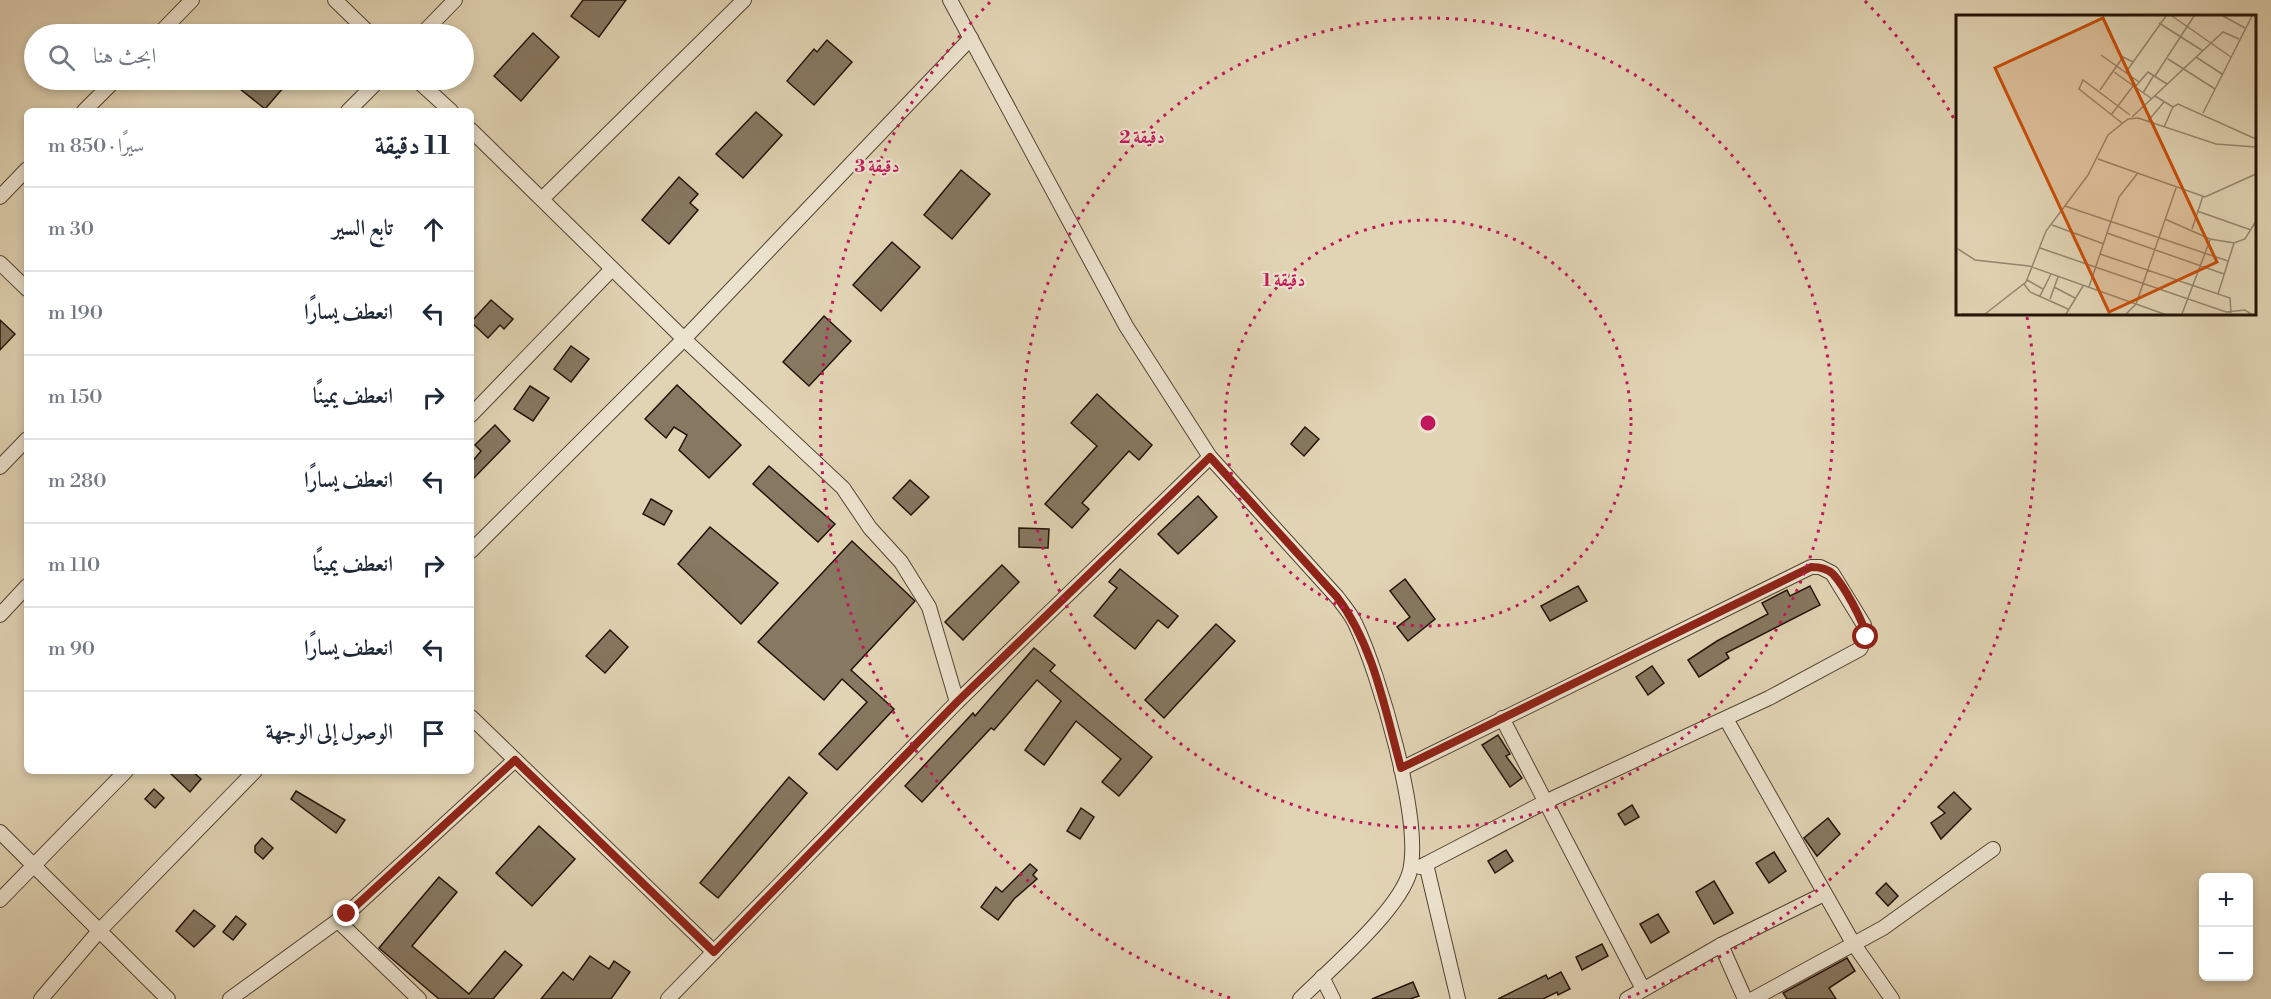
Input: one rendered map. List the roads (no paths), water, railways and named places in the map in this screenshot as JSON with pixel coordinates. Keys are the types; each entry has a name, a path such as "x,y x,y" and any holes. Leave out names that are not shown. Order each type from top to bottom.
{"street":[{"path":"169,24 192,0"},
{"path":"335,0 360,24"},
{"path":"432,24 455,0"},
{"path":"542,199 744,0"},
{"path":"950,0 1126,326 1210,457 1337,597 1354,620 1370,656 1401,768 1411,833 1410,872"},
{"path":"474,548 684,339 971,38"},
{"path":"87,108 105,90"},
{"path":"351,108 369,90"},
{"path":"428,90 448,108"},
{"path":"474,138 542,199 684,339 843,488 870,528 901,562 930,607 957,702"},
{"path":"0,197 24,172"},
{"path":"0,263 24,286"},
{"path":"474,412 612,269"},
{"path":"0,467 24,443"},
{"path":"668,999 957,702 1210,457"},
{"path":"1300,999 1382,916 1410,872 1545,802 1726,719 1860,649 1866,637 1864,626 1832,573 1820,567 1811,567 1641,653 1401,768"},
{"path":"0,615 24,589"},
{"path":"1502,718 1643,989"},
{"path":"1726,719 1853,944 1892,999"},
{"path":"474,720 714,952"},
{"path":"230,999 338,921 515,760"},
{"path":"0,900 123,774"},
{"path":"41,999 99,931 252,774"},
{"path":"0,832 168,999"},
{"path":"1753,999 1780,993 1853,944 1883,928 1993,849"},
{"path":"1426,864 1458,999"},
{"path":"1627,999 1721,945 1824,894"},
{"path":"338,921 419,999"},
{"path":"1721,945 1745,999"},
{"path":"1322,977 1333,999"}]}
